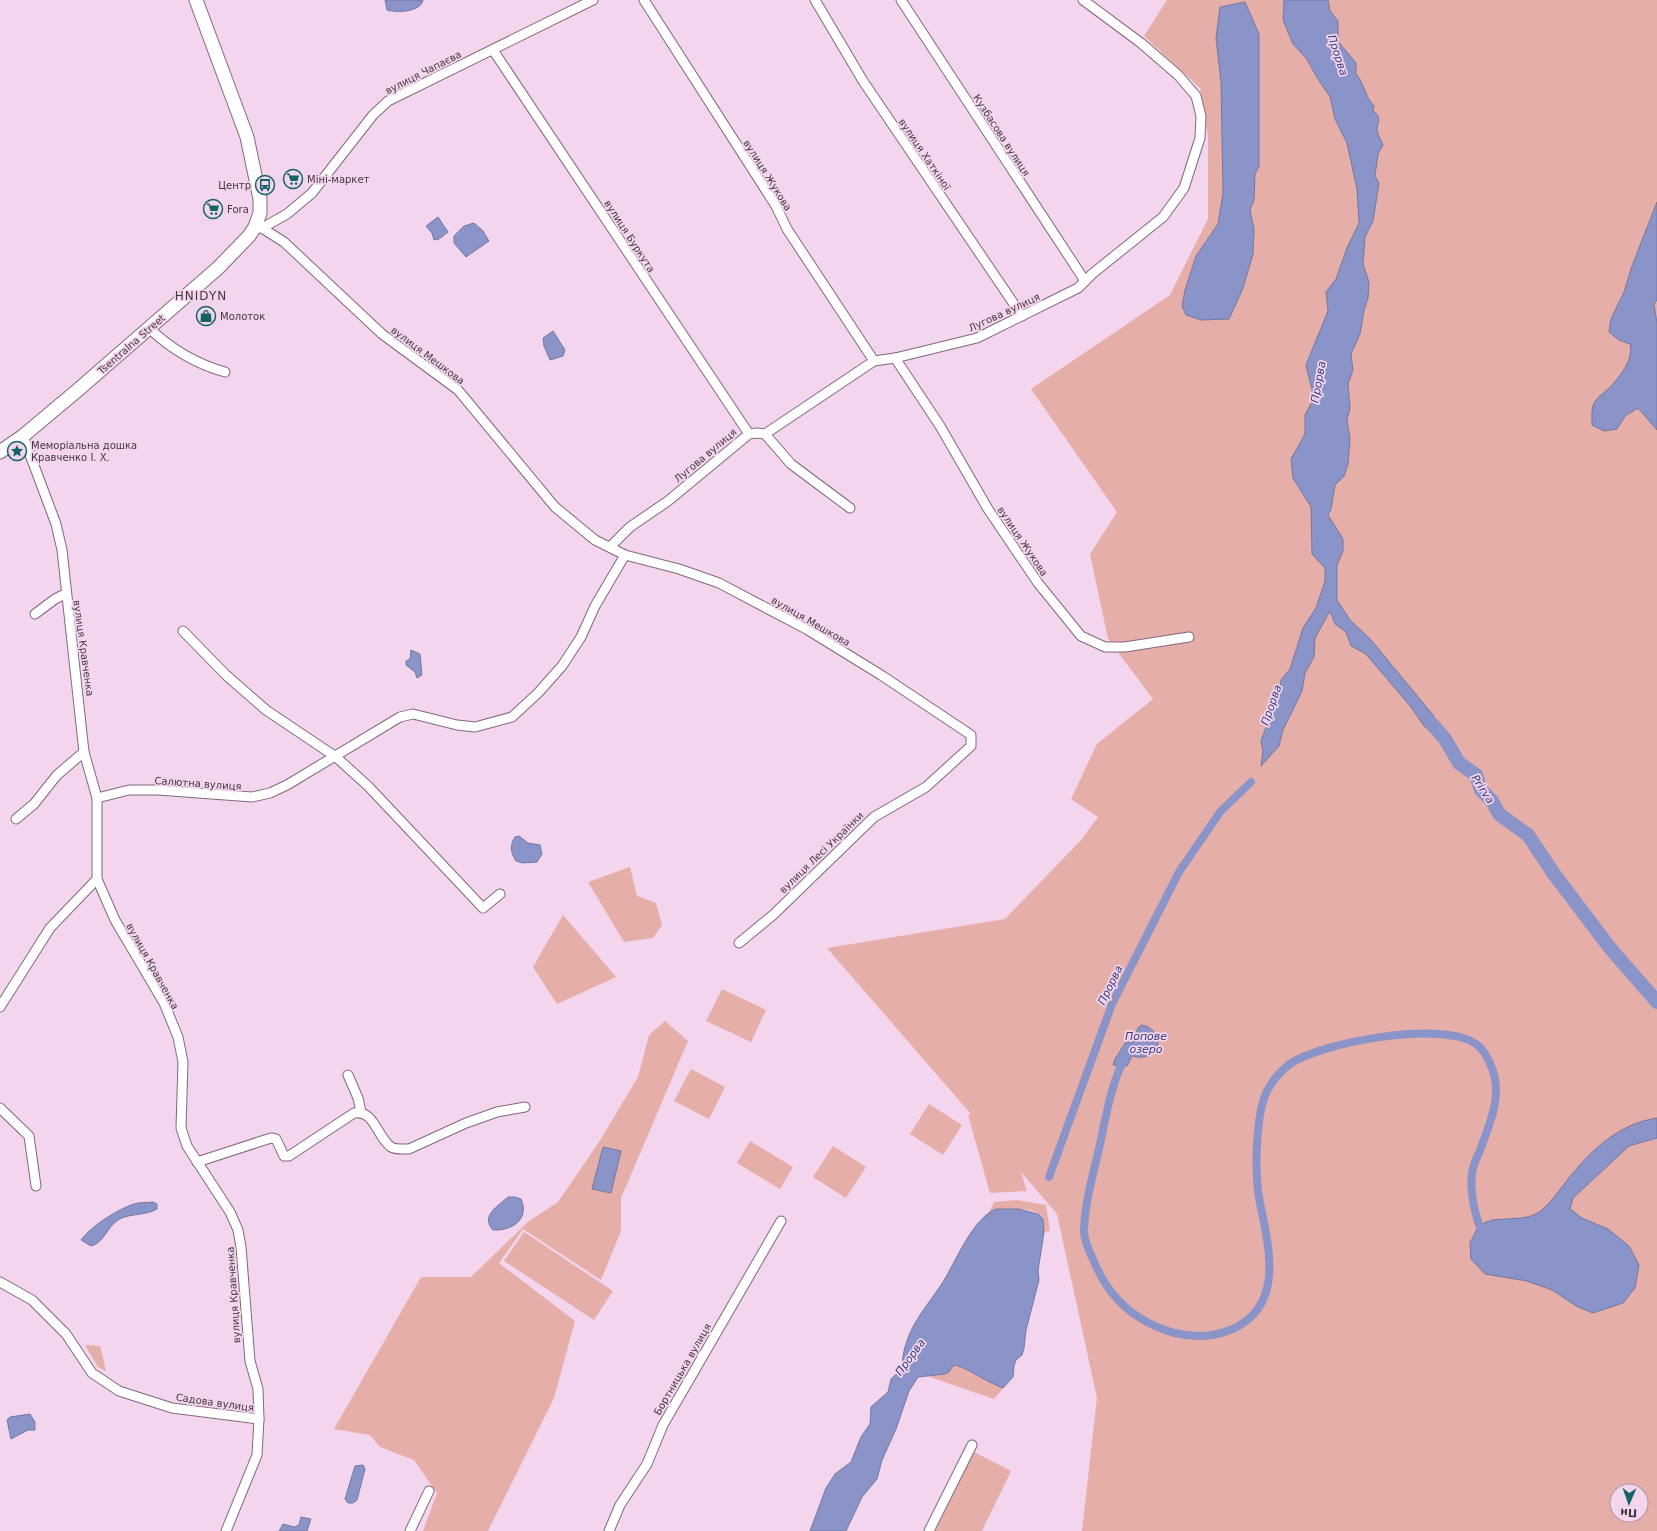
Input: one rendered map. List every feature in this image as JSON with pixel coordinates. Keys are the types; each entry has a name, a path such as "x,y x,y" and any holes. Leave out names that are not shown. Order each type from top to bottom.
{"street":[{"name":"Tsentralna Street","path":"0,452 23,436 149,328 218,268 249,236 259,228 260,199 247,137 196,0"},
{"name":"вулиця Чапаєва","path":"259,228 287,214 312,193 373,115 388,101 593,0"},
{"name":"вулиця Жукова","path":"644,0 776,206 788,229 874,361"},
{"name":"вулиця Хаткіної","path":"815,0 863,82 1022,316"},
{"name":"Кузбасова вулиця","path":"901,0 1085,281"},
{"name":"Лугова вулиця","path":"610,547 630,527 668,500 749,434 765,434 874,361 895,358 976,338 1078,288 1163,217 1184,188 1200,138 1201,116 1196,96 1178,75 1141,43 1083,0"},
{"name":"вулиця Буркута","path":"493,50 749,434"},
{"name":"вулиця Мешкова","path":"259,228 284,242 382,334 458,390 555,507 596,540 626,555 679,569 719,583 808,630 881,675 971,736"},
{"path":"149,328 180,353 206,366 225,372"},
{"name":"вулиця Жукова","path":"895,358 940,426 988,509 1038,583 1082,636 1105,647 1125,647 1189,637"},
{"path":"765,434 791,464 850,508"},
{"name":"вулиця Кравченка","path":"23,436 56,524 62,550 65,594 79,700 84,752 97,798 97,879 115,920 164,1003 178,1037 183,1062 180,1128 187,1146 230,1212 238,1230 244,1269 250,1361 258,1388 259,1419 256,1455 226,1531"},
{"name":"Салютна вулиця","path":"97,798 129,790 151,790 252,797 270,793 287,785 336,757 400,717 413,714 457,725 475,727 488,725 512,717 538,693 562,666 581,637 595,606 626,555"},
{"name":"вулиця Кравченка","path":"35,614 55,599 65,594"},
{"path":"183,631 226,675 266,710 336,757 368,786 484,908 500,894"},
{"name":"вулиця Лесі Українки","path":"740,943 773,915 874,817 926,787 971,746 971,736"},
{"path":"16,819 34,804 57,775 84,752"},
{"path":"0,1007 50,928 97,879"},
{"path":"348,1074 358,1098 361,1112"},
{"path":"197,1162 271,1138 276,1139 284,1156 289,1156 354,1113 361,1112 368,1115 390,1146 400,1150 409,1148 466,1123 497,1112 525,1107"},
{"path":"0,1108 29,1136 36,1186"},
{"name":"Бортницька вулиця","path":"609,1531 620,1505 647,1464 663,1425 781,1221"},
{"name":"Садова вулиця","path":"0,1282 32,1300 66,1334 92,1373 119,1391 172,1408 259,1419"},
{"path":"930,1531 972,1445"},
{"path":"410,1531 428,1491"}],"shaded area":[{"path":"1167,0 1657,0 1657,1531 1082,1531 1097,1398 1057,1214 1021,1172 1027,1191 990,1193 968,1115 971,1114 827,948 1005,919 1082,839 1098,817 1071,799 1097,744 1153,699 1108,639 1090,554 1117,512 1031,389 1170,295 1208,219 1208,136 1200,88 1144,36"},
{"path":"630,867 637,896 656,903 662,925 653,938 624,942 588,882"},
{"path":"563,915 616,977 557,1004 533,967"},
{"path":"722,989 766,1010 751,1042 706,1021"},
{"path":"665,1021 688,1041 621,1198 621,1231 601,1280 523,1229 499,1263 575,1321 554,1398 488,1531 423,1531 437,1493 414,1460 380,1447 370,1435 334,1429 421,1277 471,1277 529,1221 558,1202 599,1142 638,1077 649,1035"},
{"path":"691,1069 725,1087 709,1119 674,1101"},
{"path":"929,1104 962,1125 943,1155 910,1134"},
{"path":"750,1141 793,1167 780,1189 737,1163"},
{"path":"833,1146 866,1167 846,1198 813,1177"},
{"path":"1017,1200 1046,1205 1050,1231 1044,1232 1043,1219 1039,1214 1033,1211 1018,1209 989,1212 994,1202"},
{"path":"524,1232 613,1291 594,1320 504,1261"},
{"path":"85,1345 100,1346 106,1371 98,1367"},
{"path":"956,1365 1003,1388 994,1399 924,1375 949,1372 952,1367"},
{"path":"974,1452 1011,1471 982,1531 935,1531"}],"water":[{"path":"385,0 423,0 418,7 408,11 397,11 387,10"},
{"path":"1284,0 1328,0 1330,11 1338,21 1338,38 1340,44 1356,63 1356,74 1374,106 1373,111 1378,115 1379,119 1377,131 1383,145 1378,154 1375,176 1379,183 1373,221 1365,237 1363,264 1369,282 1368,298 1364,310 1360,334 1351,354 1353,370 1348,384 1350,408 1347,420 1350,439 1348,464 1344,476 1335,485 1331,509 1328,515 1343,539 1343,551 1337,565 1337,600 1350,620 1371,640 1433,715 1445,739 1438,737 1424,726 1411,707 1366,654 1351,646 1346,632 1335,624 1330,611 1315,638 1314,657 1305,673 1302,691 1283,730 1279,746 1261,766 1263,751 1261,741 1280,690 1281,680 1290,669 1303,628 1316,608 1325,581 1325,568 1312,554 1311,507 1293,478 1291,459 1305,434 1305,415 1314,398 1306,365 1328,311 1326,292 1336,279 1347,248 1359,223 1357,189 1347,143 1335,119 1330,97 1306,58 1293,44 1283,20"},
{"path":"1245,2 1259,34 1259,166 1255,174 1254,200 1250,210 1254,229 1253,254 1243,288 1229,319 1201,320 1186,315 1182,306 1185,290 1196,256 1218,224 1223,193 1221,82 1216,38 1220,7"},
{"path":"1657,202 1657,300 1654,304 1657,323 1657,430 1638,408 1625,416 1617,429 1604,431 1592,425 1593,406 1596,400 1616,381 1623,371 1631,349 1630,344 1619,340 1609,332 1611,319 1624,292 1632,266"},
{"path":"438,217 448,232 439,239 434,240 432,233 426,226"},
{"path":"474,223 483,231 489,241 466,257 454,243 454,236 464,226"},
{"path":"553,331 565,350 563,356 550,360 544,346 543,338"},
{"path":"411,650 420,654 422,675 417,678 415,672 406,665 406,661 410,659"},
{"path":"519,836 528,843 540,845 542,854 537,862 523,863 516,861 511,846 515,837"},
{"name":"Попове озеро","path":"1141,1025 1147,1026 1155,1033 1158,1043 1154,1053 1146,1057 1132,1056 1127,1066 1113,1065 1115,1059 1126,1042 1132,1043"},
{"path":"1657,1118 1657,1138 1629,1146 1573,1198 1570,1209 1582,1218 1608,1229 1629,1246 1639,1265 1635,1288 1623,1303 1593,1313 1578,1307 1552,1290 1527,1281 1485,1274 1471,1259 1470,1243 1479,1225 1493,1220 1520,1218 1536,1214 1548,1204 1574,1172 1594,1150 1605,1141 1629,1126"},
{"path":"603,1147 621,1151 611,1193 592,1189"},
{"path":"508,1197 521,1199 523,1212 521,1218 513,1226 500,1230 493,1230 488,1220 489,1216 495,1208"},
{"path":"153,1202 157,1204 157,1209 147,1213 127,1216 118,1220 99,1242 91,1246 81,1240 98,1224 127,1206 136,1203"},
{"path":"996,1209 1019,1209 1038,1214 1043,1219 1044,1232 1038,1271 1039,1280 1026,1330 1024,1348 1022,1355 1016,1360 1013,1377 1003,1388 956,1365 945,1374 918,1377 909,1391 896,1429 882,1460 877,1479 862,1497 846,1531 810,1531 826,1488 835,1474 851,1462 861,1437 870,1424 871,1407 888,1392 891,1379 902,1369 905,1346 917,1320 943,1282 966,1241 980,1221"},
{"path":"30,1414 35,1422 35,1430 28,1430 11,1439 7,1420 10,1417"},
{"path":"363,1465 365,1469 357,1500 353,1503 348,1503 345,1499 355,1466"},
{"path":"301,1517 311,1519 307,1531 279,1531 283,1524 294,1527 299,1525"}],"waterway":[{"name":"Prirva","path":"1432,724 1445,739 1459,763 1476,775 1481,790 1492,801 1499,814 1528,835 1554,874 1610,948 1657,1002"},
{"name":"Прорва","path":"1049,1177 1112,1004 1179,872 1220,812 1251,782"},
{"path":"1125,1057 1112,1091 1106,1114 1087,1201 1084,1235 1096,1266 1110,1290 1125,1307 1140,1318 1157,1327 1175,1333 1194,1336 1212,1335 1230,1330 1246,1321 1258,1308 1266,1293 1269,1277 1269,1260 1258,1191 1257,1168 1257,1140 1263,1101 1272,1083 1291,1063 1307,1055 1329,1048 1355,1041 1412,1034 1438,1034 1460,1037 1476,1044 1481,1048 1487,1057 1495,1077 1496,1099 1491,1121 1472,1173 1472,1199 1479,1225"}],"place":[{"name":"Міні-маркет","path":"293,179"},
{"name":"Центр","path":"265,185"},
{"name":"Fora","path":"213,209"},
{"name":"Молоток","path":"206,316"},
{"name":"Меморіальна дошка Кравченко І. Х.","path":"17,451"}],"district":[{"name":"HNIDYN","path":"201,296"}]}
